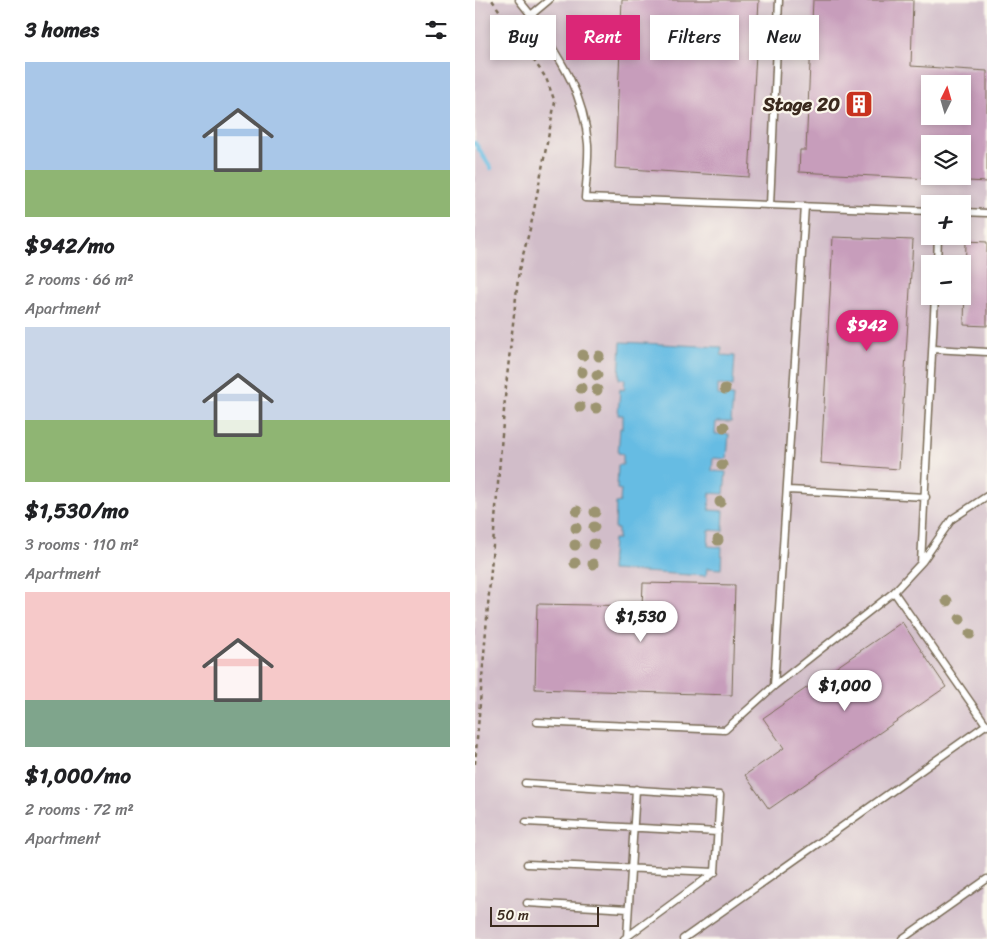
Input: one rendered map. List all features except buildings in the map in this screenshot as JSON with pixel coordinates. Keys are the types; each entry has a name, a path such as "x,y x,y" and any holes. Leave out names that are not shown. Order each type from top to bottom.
{"lane":[{"path":"519,0 531,15 549,0"},
{"path":"770,205 779,0"},
{"path":"556,52 564,64 583,111 588,146 585,198 921,211"},
{"path":"774,686 805,206"},
{"path":"971,212 987,213"},
{"path":"921,563 926,497 935,305"},
{"path":"933,350 987,352"},
{"path":"788,490 926,497"},
{"path":"537,722 725,730 774,686 894,592 921,563 952,519 987,496"},
{"path":"683,939 987,725 894,592"},
{"path":"525,783 720,795 715,872 626,938"},
{"path":"626,938 636,789"},
{"path":"526,822 718,832"},
{"path":"527,864 715,872"},
{"path":"902,939 987,879"},
{"path":"527,903 628,909"}],"path":[{"path":"475,764 506,386 518,279 555,102 546,78 492,0"}],"shaded area":[{"path":"475,0 987,0 987,939 475,939"}],"water":[{"path":"621,342 722,347 721,355 735,356 733,386 718,385 718,395 733,396 731,422 716,422 715,434 729,434 727,459 713,458 712,471 726,472 724,494 710,493 709,510 724,511 723,531 709,530 708,546 722,547 721,569 707,568 706,576 611,570 613,539 618,539 618,529 615,529 616,503 620,502 621,490 617,489 618,465 623,465 623,454 618,453 620,428 623,428 623,415 618,415 620,389 624,390 625,379 619,379"}],"waterway":[{"path":"475,143 491,168"}],"place":[{"name":"Stage 20","path":"859,104"}]}
